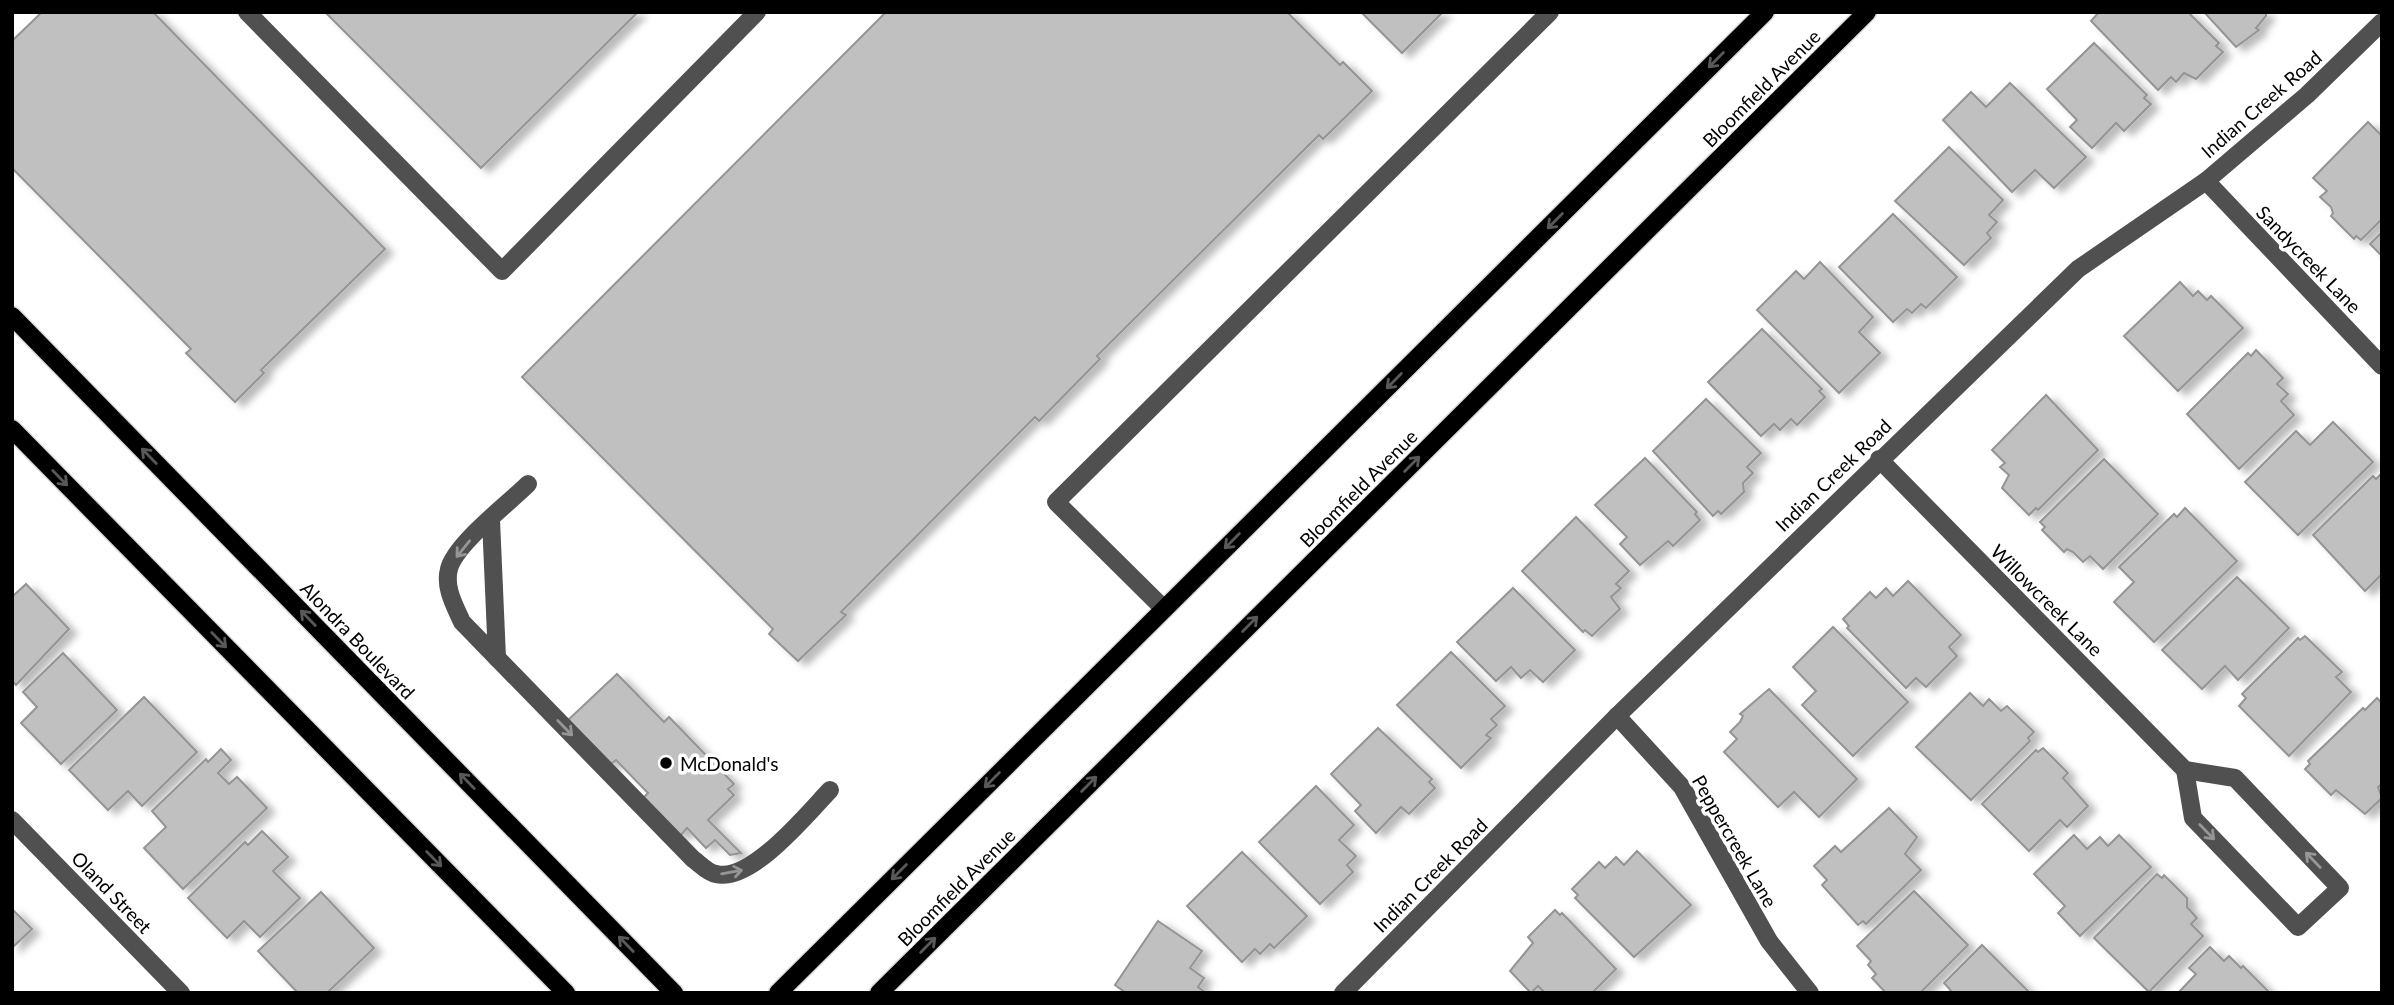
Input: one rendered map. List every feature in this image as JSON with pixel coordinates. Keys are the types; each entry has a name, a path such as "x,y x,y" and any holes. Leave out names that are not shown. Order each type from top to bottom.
{"main road":[{"path":"778,993 1765,12"},
{"name":"Bloomfield Avenue","path":"879,993 1867,12"},
{"name":"Alondra Boulevard","path":"12,316 674,993"},
{"path":"12,429 566,993"}],"street":[{"path":"247,12 502,271 757,12"},
{"path":"1164,610 1056,502 1550,12"},
{"path":"2377,12 2382,19"},
{"name":"Indian Creek Road","path":"1343,993 1617,716 1879,459 2078,269 2206,181 2307,95 2382,19"},
{"name":"Sandycreek Lane","path":"2206,181 2382,366"},
{"name":"Willowcreek Lane","path":"1879,459 2185,770"},
{"path":"528,484 463,547 449,569 450,596 462,622 693,859 715,874 739,873 766,854 830,790"},
{"path":"491,520 497,658"},
{"name":"Peppercreek Lane","path":"1617,716 1682,787 1769,941 1810,993"},
{"path":"2185,770 2235,778 2340,888 2298,928 2193,818 2185,770"},
{"name":"Oland Street","path":"12,820 181,993"}],"building":[{"path":"42,12 153,12 385,249 261,370 264,373 235,402 186,353 191,349 12,168 12,41"},
{"path":"325,12 638,12 481,168"},
{"path":"886,12 1287,12 1340,65 1343,62 1372,91 1323,139 1319,135 1097,356 1100,359 1039,421 1035,417 841,612 846,615 798,661 769,634 773,629 522,377"},
{"path":"1361,12 1443,12 1402,53"},
{"path":"2099,12 2188,12 2219,43 2216,46 2223,52 2196,79 2184,73 2176,82 2171,77 2158,90 2091,21"},
{"path":"2204,12 2266,12 2266,16 2256,28 2259,30 2236,47"},
{"path":"2094,43 2147,95 2144,98 2151,104 2124,131 2116,123 2092,148 2070,127 2077,120 2047,89"},
{"path":"2010,83 2086,157 2054,188 2035,170 2012,192 1943,120 1971,92 1986,107"},
{"path":"2368,122 2382,136 2382,219 2361,240 2356,236 2354,239 2331,216 2331,207 2320,197 2327,191 2313,178"},
{"path":"1949,147 2003,200 1989,215 1997,222 1987,233 1991,238 1964,265 1895,201"},
{"path":"1893,214 1957,277 1926,308 1921,304 1912,313 1907,309 1893,322 1839,267"},
{"path":"2382,232 2382,256 2370,244"},
{"path":"1820,262 1873,317 1859,332 1880,353 1839,393 1757,310 1796,271 1804,279"},
{"path":"2180,282 2193,296 2198,291 2207,300 2211,296 2243,328 2178,391 2124,336"},
{"path":"1762,329 1822,389 1819,391 1825,397 1797,425 1791,419 1780,430 1774,424 1761,436 1708,382"},
{"path":"2256,350 2283,378 2277,384 2288,394 2281,401 2294,415 2239,469 2187,414 2248,353 2251,356"},
{"path":"2046,395 2098,450 2038,510 2036,508 2029,515 2002,488 2009,475 2000,467 2005,463 1992,450"},
{"path":"1706,399 1761,453 1747,467 1753,473 1743,483 1744,492 1721,514 1718,511 1713,516 1653,451"},
{"path":"2333,422 2373,462 2298,535 2245,482 2296,431 2310,445"},
{"path":"1645,458 1697,512 1695,514 1700,520 1673,546 1668,541 1640,565 1620,544 1627,537 1595,505"},
{"path":"2104,459 2158,514 2103,569 2090,556 2083,562 2073,552 2067,549 2064,552 2042,530 2045,527 2040,522"},
{"path":"2381,474 2382,574 2365,591 2313,535 2373,476 2376,479"},
{"path":"2185,508 2237,561 2154,642 2114,602 2134,582 2119,567 2174,514 2177,517"},
{"path":"1576,517 1629,571 1616,584 1621,588 1611,597 1620,609 1592,636 1585,630 1583,632 1522,571"},
{"path":"2237,577 2289,628 2238,680 2225,666 2202,689 2162,650"},
{"path":"1908,581 1961,635 1949,647 1957,656 1926,687 1916,678 1906,688 1847,628 1849,626 1843,619 1870,592 1876,598 1886,588 1893,596"},
{"path":"26,584 69,629 16,685 12,681 12,597"},
{"path":"1513,588 1575,650 1543,682 1530,670 1521,678 1511,667 1496,681 1457,642"},
{"path":"1833,627 1908,702 1853,756 1802,705 1816,691 1793,667"},
{"path":"2305,636 2342,672 2336,677 2351,692 2289,756 2239,706 2246,698 2242,694 2298,638 2300,640"},
{"path":"1451,652 1505,706 1491,719 1497,725 1486,735 1491,738 1461,768 1397,705"},
{"path":"63,653 117,710 61,764 21,723 37,707 23,692"},
{"name":"McDonald's","path":"617,674 664,722 669,717 734,784 728,789 734,795 708,820 741,853 730,855 715,840 706,848 687,828 680,836 643,798 648,793 616,760 610,765 567,721"},
{"path":"1769,689 1857,779 1819,817 1794,792 1778,807 1724,752 1737,739 1730,732 1740,722 1743,716 1740,714"},
{"path":"1970,693 1983,706 1989,699 2001,711 2007,706 2034,732 2028,738 2030,741 1971,800 1916,747"},
{"path":"144,697 197,752 142,806 128,791 108,810 69,770"},
{"path":"2377,698 2382,703 2382,784 2378,787 2382,798 2365,814 2336,790 2331,795 2305,769 2310,764 2308,761"},
{"path":"1378,728 1432,779 1429,782 1435,788 1409,814 1401,807 1376,833 1355,811 1361,805 1331,774"},
{"path":"2043,748 2068,773 2063,778 2088,806 2067,827 2060,820 2029,851 1982,804 2036,750 2038,752"},
{"path":"221,749 231,760 218,773 229,784 237,777 267,808 183,889 144,848 166,827 152,811 206,759 208,762"},
{"path":"1316,786 1354,825 1339,840 1356,856 1347,865 1353,872 1320,904 1259,842"},
{"path":"1889,808 1917,837 1905,854 1921,870 1866,924 1863,921 1858,925 1822,885 1827,880 1814,866 1835,846 1841,852"},
{"path":"262,831 288,857 273,871 300,898 260,937 244,921 227,938 188,898 245,842 248,845"},
{"path":"2074,835 2087,849 2100,837 2108,846 2119,835 2151,867 2080,936 2058,913 2065,906 2034,874"},
{"path":"1637,851 1691,905 1634,957 1575,898 1578,895 1572,889 1599,862 1605,868 1616,857 1624,865"},
{"path":"1242,852 1307,916 1274,948 1270,944 1260,954 1255,949 1242,962 1187,906"},
{"path":"2157,874 2162,878 2164,875 2187,898 2187,907 2197,918 2191,924 2203,936 2149,992 2094,938"},
{"path":"1914,891 1968,945 1920,993 1886,993 1872,978 1876,974 1868,965 1871,961 1857,946"},
{"path":"321,892 374,948 327,993 298,993 258,951"},
{"path":"12,909 32,929 12,948"},
{"path":"1555,910 1560,915 1562,913 1616,969 1592,993 1545,993 1538,986 1531,993 1510,971 1533,943 1528,937"},
{"path":"1158,921 1202,951 1190,968 1204,978 1198,987 1206,993 1126,993 1115,985"},
{"path":"1982,945 2030,993 1953,993 1944,983"},
{"path":"2210,947 2224,961 2229,956 2241,968 2243,966 2269,992 2178,993 2196,974 2189,968"}],"place":[{"name":"McDonald's","path":"666,763"}]}
